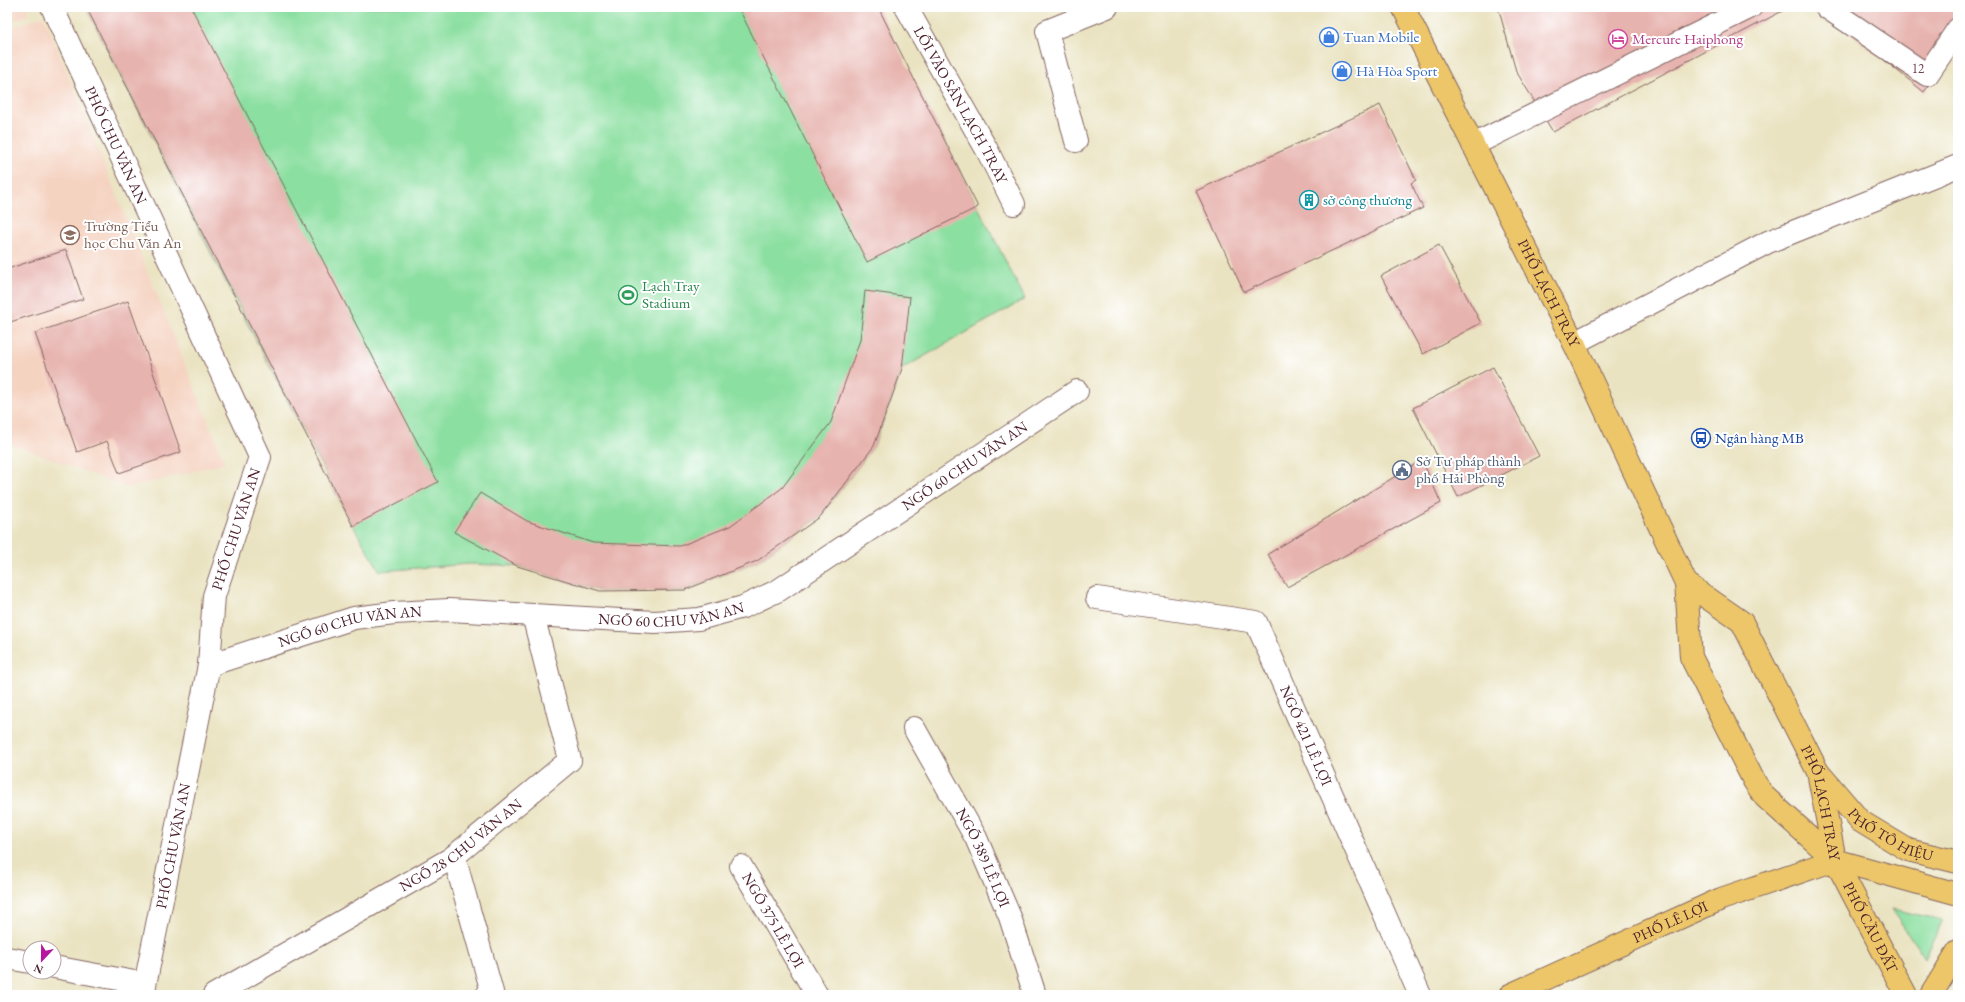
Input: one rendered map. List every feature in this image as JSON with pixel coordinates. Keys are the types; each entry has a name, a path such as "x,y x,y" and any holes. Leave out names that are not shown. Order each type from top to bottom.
{"main road":[{"name":"PHỐ LẠCH TRAY","path":"1403,7 1574,343 1686,583 1691,657 1754,781 1765,797 1836,860"},
{"name":"PHỐ LẠCH TRAY","path":"1686,583 1742,622 1818,772 1836,860"},
{"name":"PHỐ TÔ HIỆU","path":"1818,772 1860,821 1908,850 1958,862"},
{"path":"1836,860 1958,894"},
{"name":"PHỐ LÊ LỢI","path":"1510,995 1722,899 1836,860"},
{"name":"PHỐ CẦU ĐẤT","path":"1836,860 1906,995"},
{"path":"1931,995 1958,951"}],"street":[{"name":"PHỐ CHU VĂN AN","path":"52,7 260,457 214,596 209,665 144,989"},
{"name":"LỐI VÀO SÂN LẠCH TRAY","path":"906,7 987,150 1014,204"},
{"path":"1076,141 1047,31 1107,7"},
{"path":"1473,145 1752,7"},
{"path":"1826,7 1927,75 1958,29"},
{"path":"1574,343 1768,242 1958,166"},
{"name":"NGÕ 60 CHU VĂN AN","path":"209,665 354,618 394,613 449,610 655,622 699,620 743,607 779,590 1077,391"},
{"name":"NGÕ 421 LÊ LỢI","path":"1098,598 1256,622 1420,995"},
{"name":"NGÕ 28 CHU VĂN AN","path":"214,995 454,856 570,760 533,615"},
{"name":"NGÕ 389 LÊ LỢI","path":"914,728 976,838 1010,917 1035,995"},
{"path":"454,856 492,992 487,995"},
{"name":"NGÕ 375 LÊ LỢI","path":"741,866 817,995"},
{"path":"7,958 22,961"},
{"path":"62,969 144,989"}],"shaded area":[{"path":"7,7 27,7 30,15 7,22"},
{"name":"Trường Tiểu học Chu Văn An","path":"44,16 225,463 128,488 7,442 7,29"}],"green space":[{"name":"Lạch Tray Stadium","path":"86,7 876,7 1025,299 902,369 874,446 820,517 757,561 685,590 600,591 517,566 469,564 380,571 353,526 231,292"},
{"path":"1892,909 1942,920 1925,959"}],"building":[{"path":"86,7 191,7 438,482 353,526"},
{"path":"738,7 878,7 978,207 867,262"},
{"name":"Mercure Haiphong","path":"1498,7 1790,7 1553,132 1516,71"},
{"path":"1818,7 1958,7 1958,45 1924,92"},
{"name":"sở công thương","path":"1380,105 1416,180 1411,183 1423,208 1244,292 1196,191"},
{"path":"1439,245 1481,323 1423,354 1381,276"},
{"path":"66,250 83,299 7,323 7,269"},
{"path":"865,291 910,297 902,369 874,446 820,517 757,561 685,590 600,591 517,566 454,532 480,493 527,521 593,543 680,546 730,526 782,488 831,422 860,340"},
{"path":"128,301 181,452 119,473 107,441 77,452 35,333"},
{"path":"1493,367 1539,456 1458,497 1413,408"},
{"path":"1422,460 1441,503 1287,587 1268,554"}],"place":[{"name":"Tuan Mobile","path":"1329,37"},
{"name":"Mercure Haiphong","path":"1618,39"},
{"name":"Hà Hòa Sport","path":"1342,71"},
{"name":"sở công thương","path":"1309,200"},
{"name":"Trường Tiểu học Chu Văn An","path":"70,235"},
{"name":"Lạch Tray Stadium","path":"628,295"},
{"name":"Ngân hàng MB","path":"1701,438"},
{"name":"Sở Tư pháp thành phố Hải Phòng","path":"1402,470"}]}
